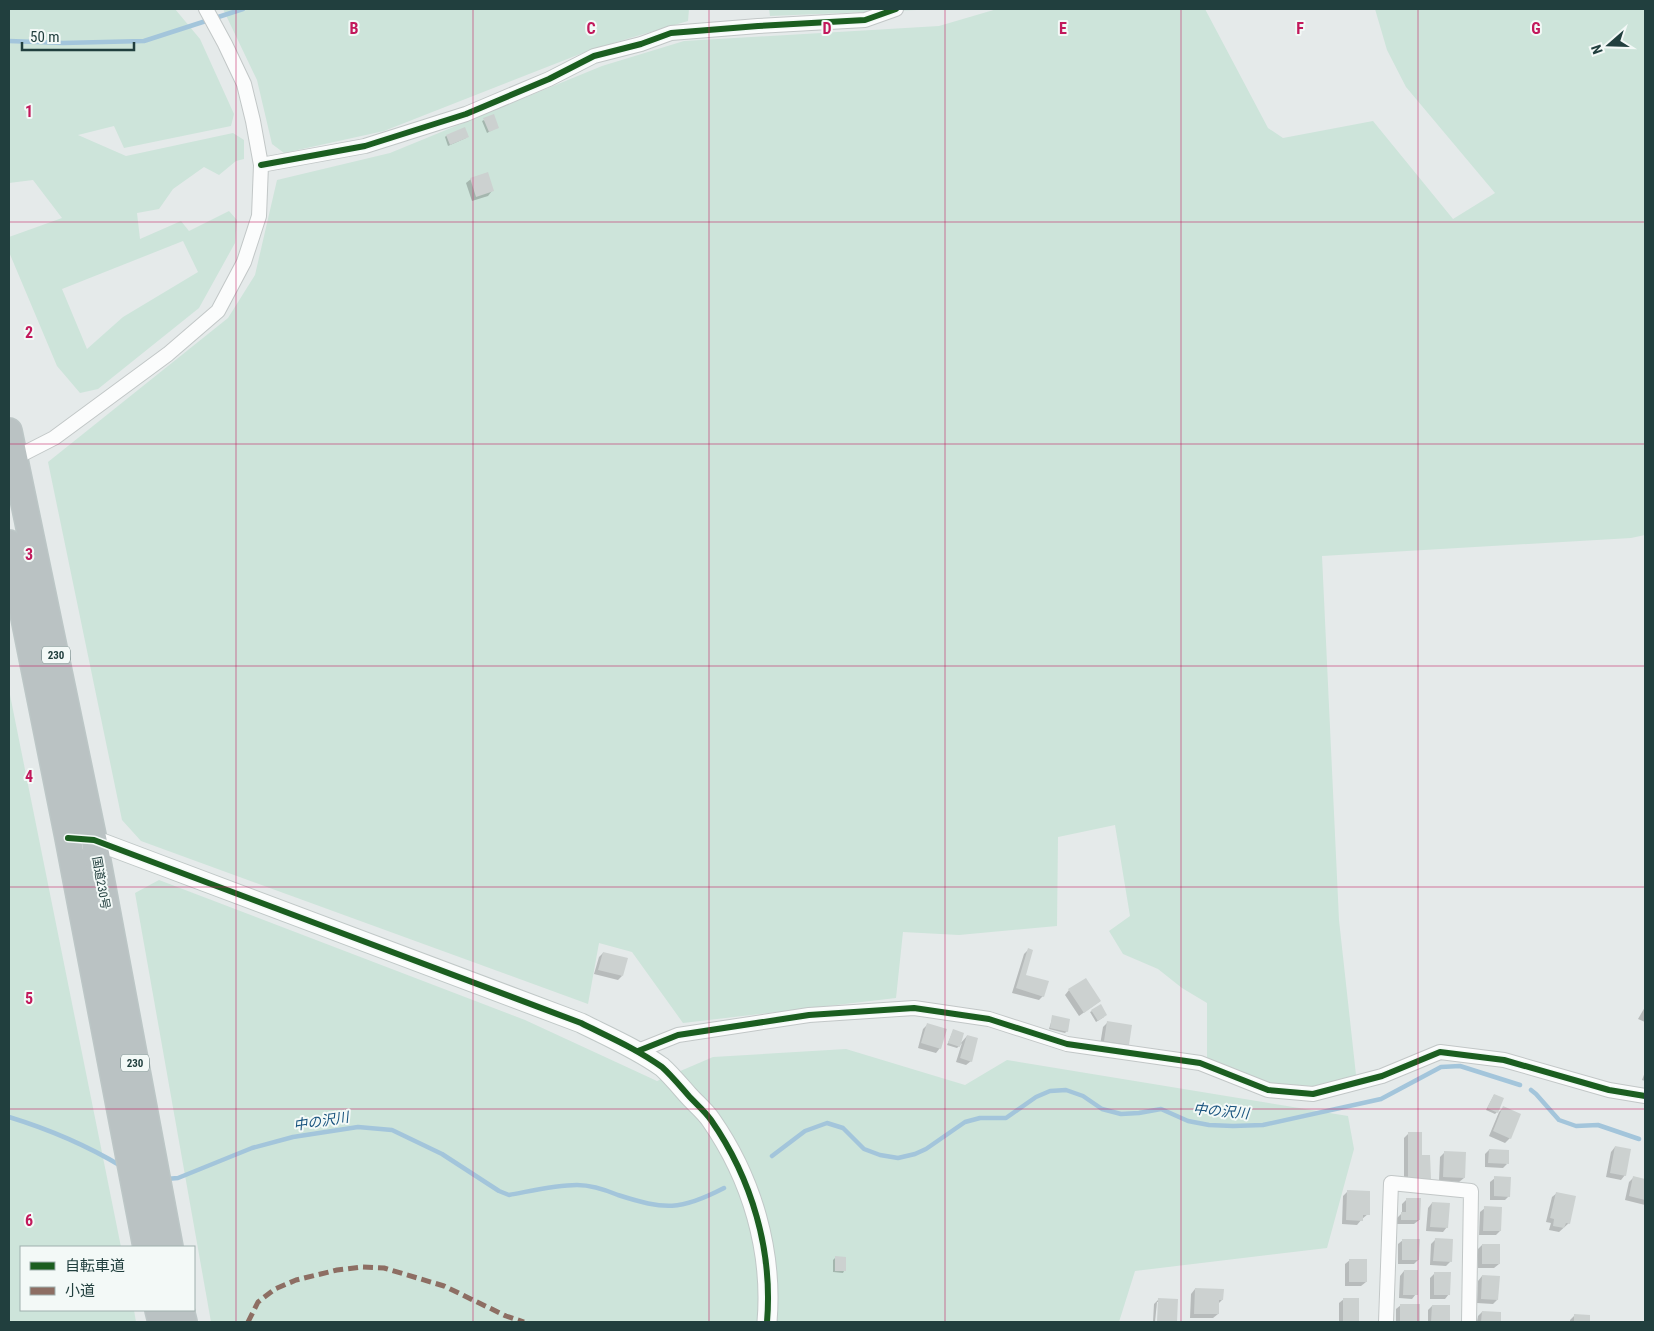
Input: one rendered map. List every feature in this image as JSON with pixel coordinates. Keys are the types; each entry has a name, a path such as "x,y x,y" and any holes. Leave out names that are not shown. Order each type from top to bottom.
{"highway":[{"name":"国道230号","path":"9,431 12,460 94,840 170,1246"},
{"name":"国道230号","path":"9,543 68,838 146,1246"}],"street":[{"path":"12,460 54,438 168,354 218,311 244,262 259,216 261,165 244,84 206,9"},
{"path":"261,165 365,146 466,114 549,79 594,56 640,44 671,33 866,20 896,9"},
{"path":"68,838 94,840 581,1023 638,1051 664,1069 710,1119 736,1160 753,1202 764,1250 769,1295 767,1322"},
{"path":"638,1051 678,1035 809,1015 914,1008 989,1019 1066,1044 1200,1063 1268,1090 1313,1094 1382,1076 1440,1052 1504,1060 1609,1090 1645,1096"},
{"path":"1386,1322 1391,1183 1471,1191 1469,1322"}],"green space":[{"path":"9,9 175,9 200,39 234,114 231,126 124,148 114,126 78,135 126,156 233,133 244,140 244,159 236,161 219,175 204,167 173,189 159,209 137,213 140,239 181,221 189,231 229,211 237,220 235,243 199,308 98,389 80,393 57,366 9,252 9,237 62,218 33,180 9,183","holes":["183,241 198,272 123,317 87,349 62,289"]},
{"path":"223,9 689,9 688,21 593,49 384,131 284,153 272,144 257,80"},
{"path":"769,9 941,9 770,16"},
{"path":"997,9 1205,9 1268,128 1283,138 1373,121 1453,219 1495,193 1406,87 1387,50 1375,9 1645,9 1645,535 1631,538 1322,556 1339,920 1356,1075 1314,1086 1269,1085 1207,1060 1207,1003 1182,988 1158,969 1123,954 1109,931 1130,916 1115,825 1058,837 1057,926 959,935 903,932 896,998 683,1023 632,952 599,943 588,1004 141,841 122,820 48,462 228,318 255,275 277,180 390,153 602,66 684,41 939,26"},
{"path":"9,690 121,1246 20,1246 20,1311 134,1311 136,1322 9,1322"},
{"path":"159,880 525,1020 657,1081 713,1057 846,1049 965,1085 1007,1060 1348,1116 1354,1149 1327,1248 1135,1271 1119,1322 211,1322 135,893"}],"building":[{"path":"494,114 499,128 489,132 483,118"},
{"path":"465,127 469,137 450,145 446,135"},
{"path":"488,172 494,191 476,197 470,178"},
{"path":"1028,948 1033,950 1026,975 1049,981 1044,997 1016,988"},
{"path":"603,952 628,958 623,976 598,970"},
{"path":"1086,978 1101,1001 1084,1013 1068,989"},
{"path":"1101,1004 1107,1015 1098,1021 1091,1010"},
{"path":"1052,1015 1070,1019 1068,1032 1050,1028"},
{"path":"1107,1021 1132,1025 1129,1045 1104,1041"},
{"path":"927,1023 947,1029 941,1049 921,1043"},
{"path":"953,1029 964,1033 960,1047 948,1043"},
{"path":"967,1035 978,1038 972,1062 960,1058"},
{"path":"1494,1094 1504,1098 1498,1113 1487,1108"},
{"path":"1503,1106 1521,1114 1511,1139 1493,1131"},
{"path":"1408,1132 1422,1132 1422,1155 1430,1155 1431,1179 1408,1179"},
{"path":"1615,1146 1631,1149 1626,1176 1610,1173"},
{"path":"1489,1149 1509,1150 1509,1164 1488,1163"},
{"path":"1444,1151 1466,1152 1465,1178 1443,1177"},
{"path":"1494,1176 1511,1177 1510,1197 1494,1196"},
{"path":"1633,1176 1645,1179 1645,1200 1629,1196"},
{"path":"1347,1190 1370,1191 1370,1215 1363,1215 1363,1221 1346,1220"},
{"path":"1556,1192 1576,1196 1570,1224 1566,1223 1564,1228 1553,1226 1554,1219 1550,1218"},
{"path":"1406,1198 1421,1198 1420,1220 1401,1220 1401,1212 1406,1212"},
{"path":"1432,1202 1450,1203 1448,1228 1430,1227"},
{"path":"1484,1206 1502,1207 1501,1231 1483,1231"},
{"path":"1435,1238 1453,1239 1452,1262 1433,1261"},
{"path":"1402,1239 1420,1239 1419,1260 1402,1260"},
{"path":"1482,1244 1500,1244 1500,1264 1482,1264"},
{"path":"835,1256 846,1257 846,1271 835,1271"},
{"path":"1349,1259 1367,1259 1367,1282 1349,1282"},
{"path":"1404,1270 1418,1270 1418,1295 1403,1295"},
{"path":"1434,1272 1451,1272 1450,1295 1434,1295"},
{"path":"1482,1275 1500,1276 1498,1300 1481,1299"},
{"path":"1195,1288 1224,1289 1223,1300 1219,1300 1219,1314 1194,1314"},
{"path":"1158,1298 1178,1299 1177,1322 1157,1322"},
{"path":"1343,1298 1359,1298 1359,1322 1343,1322"},
{"path":"1400,1304 1420,1304 1420,1322 1400,1322"},
{"path":"1432,1305 1450,1305 1450,1322 1431,1322"},
{"path":"1482,1311 1501,1312 1501,1322 1481,1322"},
{"path":"1574,1314 1590,1315 1590,1322 1574,1322"}],"waterway":[{"path":"9,41 63,43 144,41 243,9"},
{"name":"中の沢川","path":"772,1156 805,1131 827,1123 843,1128 864,1149 880,1155 898,1158 926,1149 965,1122 980,1118 1006,1118 1036,1097 1050,1091 1066,1090 1083,1096 1102,1109 1121,1114 1161,1109 1188,1121 1209,1125 1233,1126 1263,1125 1381,1099 1441,1067 1460,1066 1520,1085"},
{"name":"中の沢川","path":"1531,1090 1559,1120 1576,1126 1598,1125 1639,1139"},
{"name":"中の沢川","path":"9,1117 66,1138 121,1166"},
{"name":"中の沢川","path":"166,1179 178,1178 252,1148 293,1137 358,1127 392,1130 442,1154 499,1191 509,1195 552,1187 582,1185 598,1188 634,1200 672,1206 695,1201 724,1188"}],"marked path":[{"path":"248,1322 258,1302 275,1289 296,1280 337,1270 362,1267 384,1268 444,1286 506,1316 524,1322"}],"cycle path":[{"path":"261,165 365,146 466,114 549,79 594,56 641,44 671,33 865,20 896,9"},
{"path":"68,838 94,840 581,1023 633,1049 662,1067 711,1120 738,1166 757,1216 763,1242 767,1269 767,1322"},
{"path":"638,1051 678,1035 809,1015 914,1008 989,1019 1067,1044 1200,1063 1268,1090 1313,1094 1382,1076 1440,1052 1504,1060 1609,1090 1645,1096"}]}
